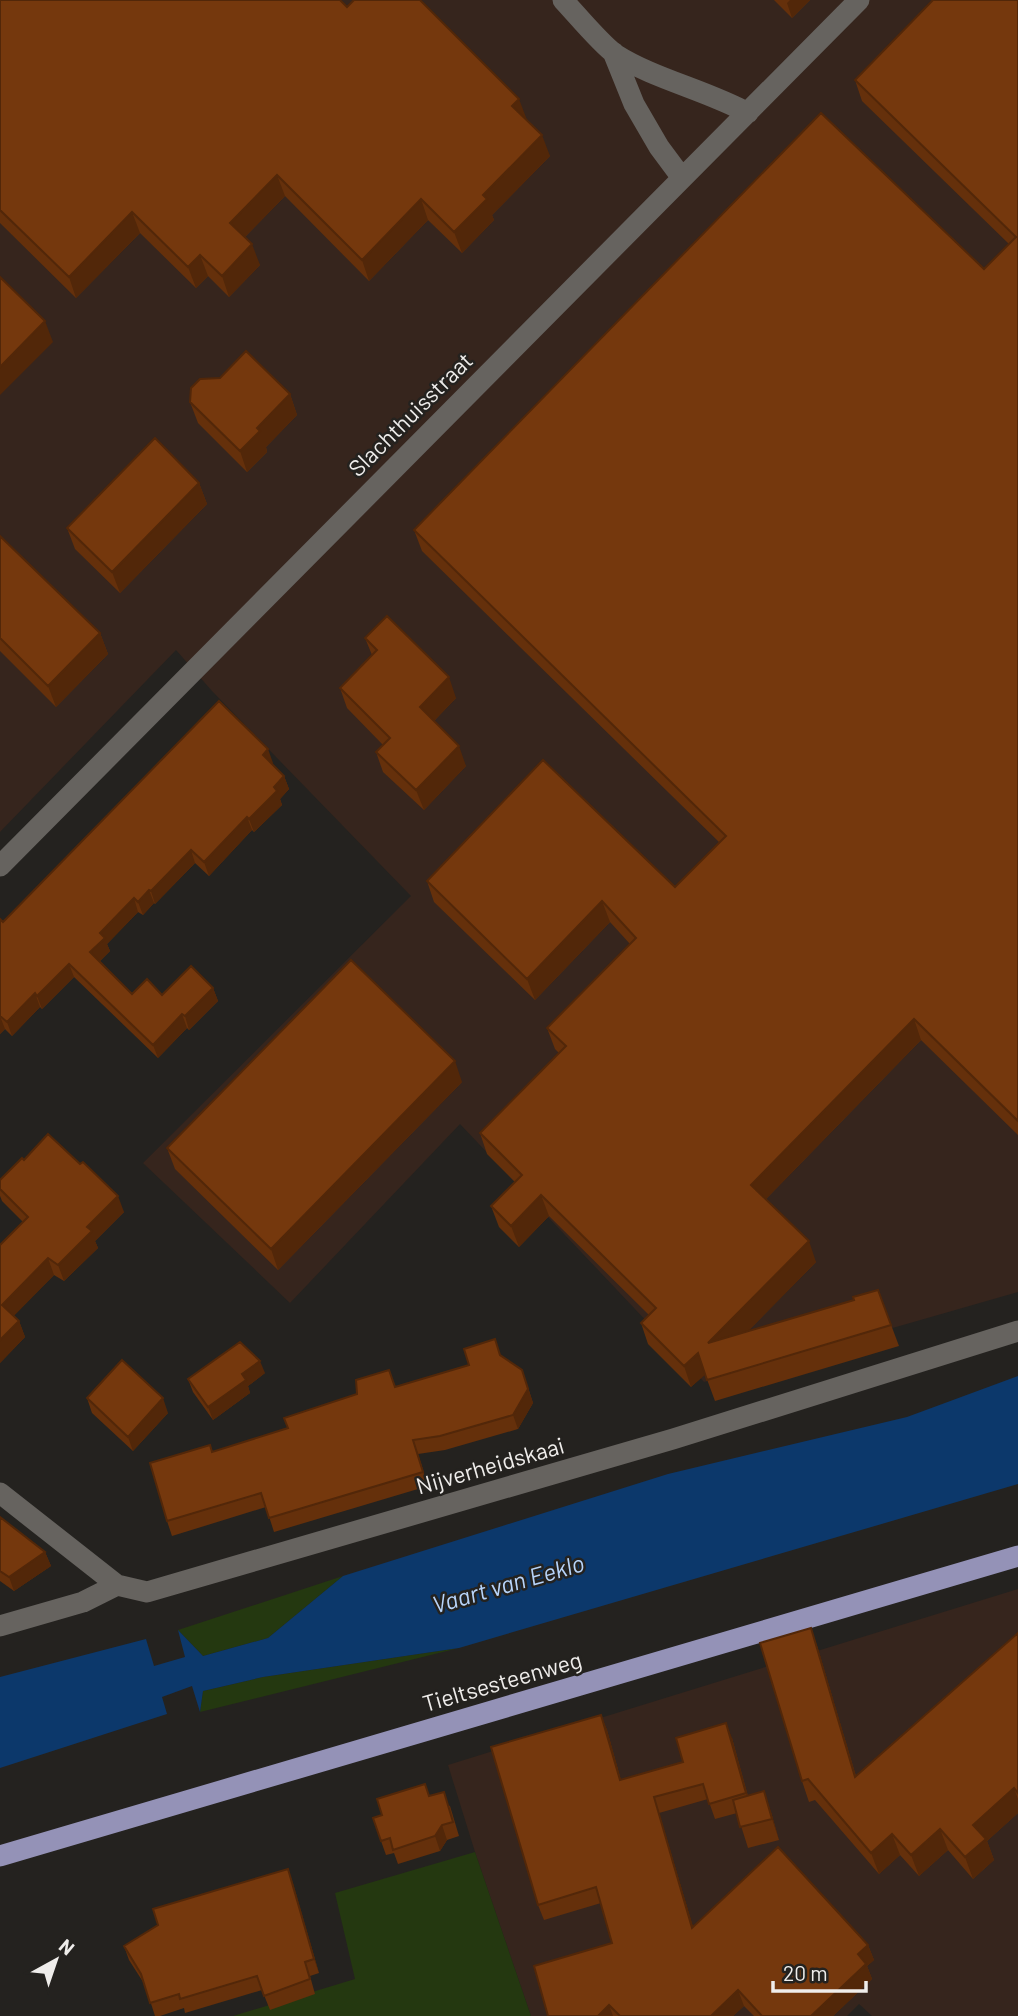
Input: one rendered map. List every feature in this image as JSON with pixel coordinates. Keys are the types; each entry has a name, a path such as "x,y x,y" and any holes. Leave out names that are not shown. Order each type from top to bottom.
{"main road":[{"name":"Tieltsesteenweg","path":"0,1856 1018,1556"}],"street":[{"path":"563,0 613,52 636,65 727,101 748,113"},
{"name":"Slachthuisstraat","path":"0,866 859,0"},
{"path":"613,52 634,104 682,178"},
{"name":"Nijverheidskaai","path":"0,1493 117,1585 147,1592 673,1439 1018,1331"},
{"path":"0,1626 83,1602 117,1585"}],"shaded area":[{"path":"0,0 1018,0 1018,1292 704,1382 460,1124 290,1303 143,1163 411,896 212,691 176,650 0,832"},
{"path":"1018,1589 1018,2016 872,2016 859,2004 847,2016 531,2016 448,1765"}],"green space":[{"path":"343,1576 268,1638 203,1656 178,1630"},
{"path":"459,1648 200,1712 203,1691 263,1677"},
{"path":"475,1852 531,2016 233,2016 355,1979 335,1893"}],"water":[{"name":"Vaart van Eeklo","path":"1018,1376 1018,1484 459,1648 263,1677 203,1691 200,1712 192,1686 162,1697 167,1714 0,1768 0,1677 146,1639 154,1666 185,1657 178,1630 203,1656 268,1638 343,1576 668,1474 907,1417"}],"building":[{"path":"0,0 340,0 347,7 354,0 420,0 519,99 512,106 542,135 483,195 487,199 454,232 421,199 362,260 277,175 230,223 252,244 222,276 200,255 188,267 132,212 69,277 0,210"},
{"path":"933,0 1018,0 1018,1121 914,1019 751,1185 809,1241 708,1343 854,1300 853,1297 878,1290 891,1325 707,1380 698,1353 684,1366 641,1323 656,1308 541,1195 511,1226 491,1206 522,1175 480,1133 566,1046 547,1028 636,938 602,901 527,979 427,881 543,760 675,887 726,836 414,530 821,113 984,269 1016,237 855,80"},
{"path":"0,277 45,321 0,367"},
{"path":"246,351 290,394 257,428 260,431 240,451 190,402 191,388 200,379 220,378"},
{"path":"155,438 199,483 112,572 67,528"},
{"path":"0,536 100,633 48,686 0,638"},
{"path":"387,616 449,677 420,707 459,746 416,790 376,752 390,738 340,688 377,650 365,638"},
{"path":"219,701 268,749 263,755 284,776 274,787 277,791 249,819 247,817 204,862 191,850 138,902 134,898 100,933 105,938 90,952 132,994 147,979 162,995 191,966 213,988 185,1016 182,1014 153,1045 69,964 7,1022 0,1016 0,919 3,922"},
{"path":"351,960 455,1061 271,1249 167,1148"},
{"path":"48,1134 80,1164 83,1162 118,1196 87,1227 92,1231 58,1265 48,1258 2,1305 19,1321 0,1340 0,1245 28,1217 0,1189 0,1180 22,1158 24,1160"},
{"path":"495,1339 500,1355 522,1370 528,1389 513,1415 440,1436 413,1440 423,1472 269,1518 261,1493 167,1521 150,1463 210,1445 212,1452 288,1428 284,1418 357,1394 356,1380 389,1370 395,1387 469,1365 464,1349"},
{"path":"240,1342 260,1361 242,1374 246,1380 208,1407 188,1379"},
{"path":"122,1360 163,1398 128,1437 87,1398"},
{"path":"0,1517 45,1552 9,1577 0,1571"},
{"path":"811,1628 855,1777 1018,1633 1018,1793 1014,1788 973,1825 986,1839 965,1857 940,1829 911,1855 892,1834 871,1853 808,1779 802,1781 760,1643"},
{"path":"601,1715 620,1780 683,1762 676,1738 726,1723 746,1793 709,1804 703,1784 654,1797 692,1928 778,1847 868,1945 858,1954 866,1964 811,2016 762,2016 738,1990 711,2016 620,2016 609,2005 598,2016 548,2016 534,1966 612,1943 596,1887 538,1905 491,1747"},
{"path":"425,1784 429,1796 444,1792 453,1822 442,1825 435,1836 393,1850 390,1838 381,1841 373,1818 382,1815 377,1799"},
{"path":"764,1791 772,1819 740,1827 733,1800"},
{"path":"288,1869 314,1959 305,1962 310,1979 264,1996 257,1976 180,1999 179,1994 150,2003 141,1974 124,1946 158,1925 153,1909"}]}
